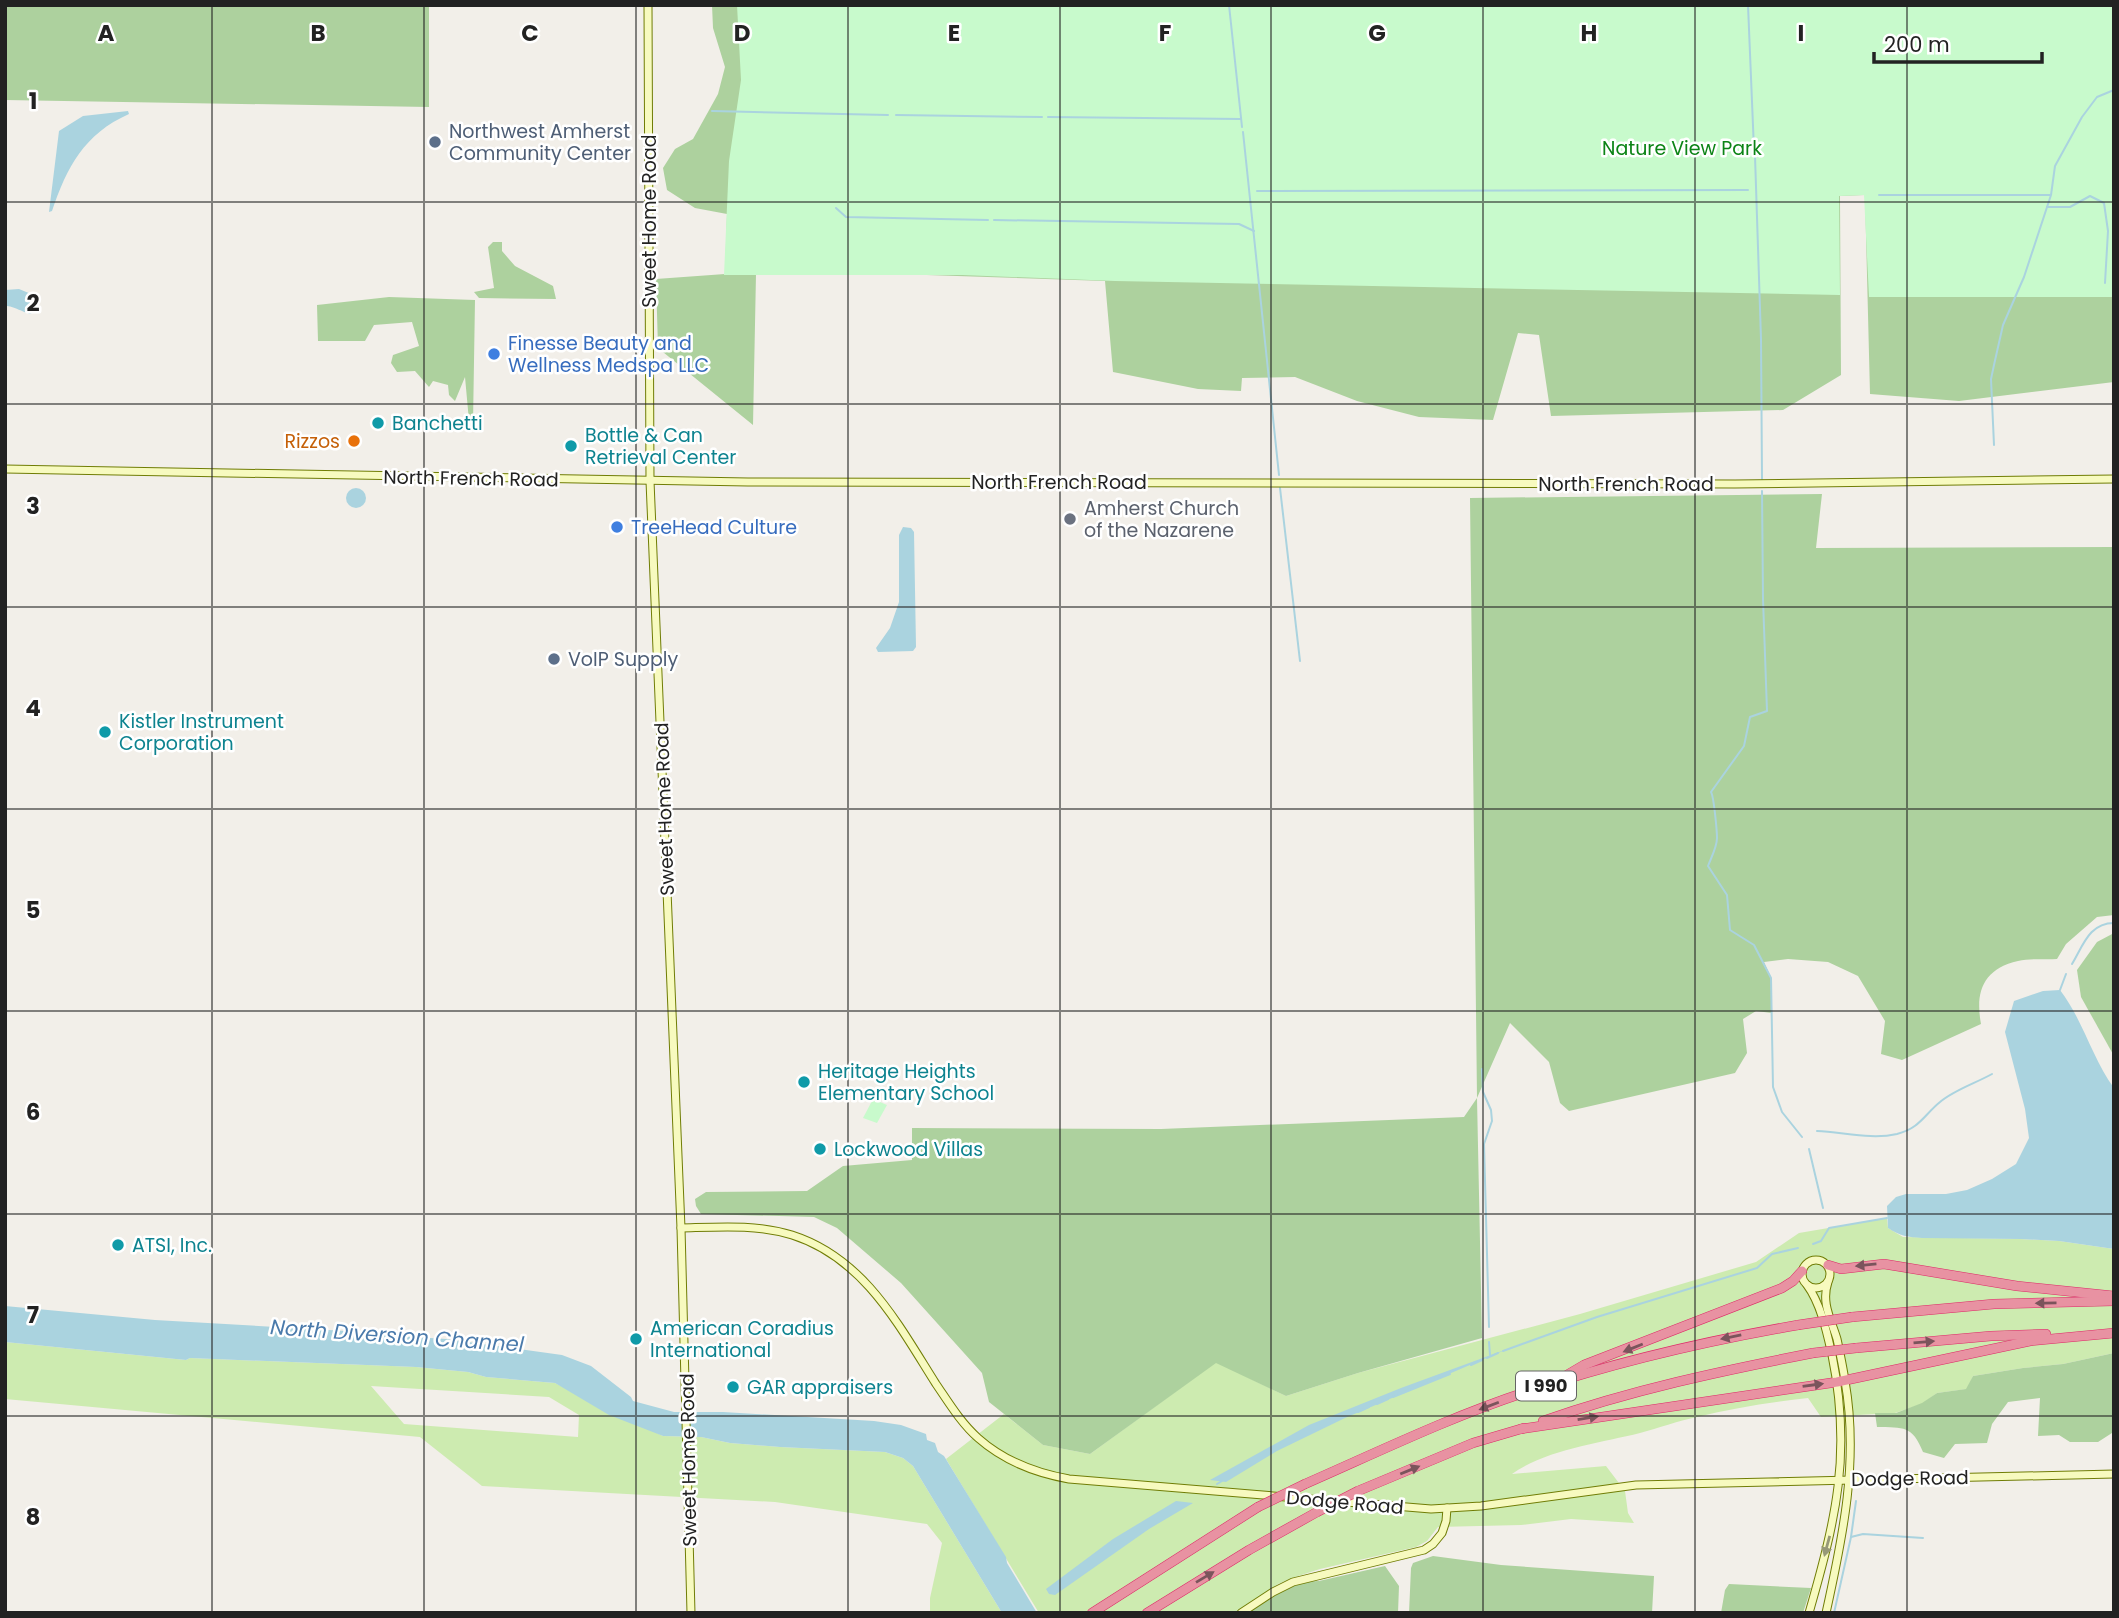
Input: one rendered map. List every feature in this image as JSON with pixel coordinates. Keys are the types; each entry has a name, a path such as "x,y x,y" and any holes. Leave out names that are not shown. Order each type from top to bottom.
{"highway":[{"path":"1828,1265 1841,1269 1884,1264 2017,1286 2114,1298"},
{"path":"1553,1383 1584,1365 1782,1288 1802,1271"},
{"name":"I 990","path":"1092,1613 1258,1507 1438,1426 1553,1383 1688,1346 1798,1325 1852,1317 1994,1304 2114,1298"},
{"path":"1521,1429 1841,1381 2030,1341 2114,1333"},
{"name":"I 990","path":"1147,1613 1249,1550 1358,1491 1473,1443 1586,1406 1709,1373 1813,1353 1991,1336 2114,1333"}],"main road":[{"name":"Sweet Home Road","path":"648,5 650,481 681,1228 691,1613"},
{"name":"North French Road","path":"5,469 650,481 1763,484 2114,479"},
{"name":"Dodge Road","path":"681,1228 745,1227 778,1231 816,1244 839,1258 858,1273 877,1294 967,1427 994,1451 1037,1472 1082,1481 1447,1508 1636,1485 2114,1474"},
{"path":"1809,1613 1830,1538 1840,1480 1841,1381 1839,1347 1826,1305 1825,1294 1831,1274 1828,1265 1820,1260 1811,1261 1802,1271 1802,1277 1815,1300 1825,1330 1841,1381 1850,1429 1850,1479 1843,1539 1826,1613"},
{"path":"1807,1285 1816,1289 1828,1282"},
{"path":"1241,1613 1293,1582 1428,1548 1443,1530 1447,1508"}],"green space":[{"path":"5,5 429,5 429,107 5,100"},
{"name":"Nature View Park","path":"712,5 1226,5 1752,95 2114,5 2114,382 1959,401 1870,394 1865,195 1840,196 1841,375 1783,410 1551,416 1539,335 1518,333 1493,420 1419,417 1357,401 1295,377 1242,378 1241,391 1198,389 1113,372 1105,281 896,274 756,274 753,425 658,348 656,279 725,274 727,214 695,208 667,190 663,168 675,149 693,139 718,94 725,67 713,28"},
{"name":"Nature View Park","path":"737,5 2114,5 2114,297 1869,297 1864,195 1839,196 1840,295 1115,281 962,275 724,275 729,161 741,80"},
{"path":"493,242 502,242 502,251 515,266 553,286 556,299 479,298 474,292 494,288 488,247"},
{"path":"389,297 475,300 473,423 469,421 465,377 455,401 449,395 448,385 433,381 429,387 415,371 397,372 391,363 393,355 419,346 412,322 374,325 365,341 318,341 317,305"},
{"path":"1822,494 1816,548 2114,547 2114,915 2097,917 2066,944 2057,959 2023,960 1997,970 1989,976 1981,992 1981,1024 1902,1060 1881,1054 1885,1021 1858,976 1828,962 1788,959 1764,962 1771,978 1772,1013 1756,1011 1743,1019 1747,1053 1735,1073 1569,1111 1560,1103 1549,1062 1510,1023 1477,1098 1470,498"},
{"path":"2114,933 2114,1056 2081,997 2077,970 2097,942"},
{"path":"1477,1098 1482,1338 1286,1396 1216,1363 1090,1454 1043,1445 989,1402 982,1373 901,1283 837,1228 814,1217 701,1214 695,1199 706,1192 807,1191 843,1166 912,1160 912,1128 1161,1129 1464,1117"},
{"path":"873,1099 887,1105 877,1123 863,1118"},
{"path":"1887,1218 1888,1228 1903,1237 2059,1241 2114,1249 2114,1353 2063,1364 1973,1376 1967,1389 1937,1393 1922,1404 1895,1413 1821,1417 1808,1398 1682,1420 1556,1453 1512,1474 1606,1466 1625,1491 1628,1513 1634,1523 1571,1519 1521,1525 1438,1527 1427,1541 1416,1547 1292,1578 1234,1613 1039,1613 946,1459 1004,1414 1043,1445 1090,1454 1216,1362 1286,1396 1358,1373 1580,1314 1756,1262 1799,1233"},
{"path":"5,1342 186,1360 190,1358 416,1367 468,1372 486,1377 555,1383 663,1436 701,1437 730,1443 780,1447 885,1452 903,1458 913,1466 1002,1613 930,1613 930,1598 942,1543 927,1524 775,1502 482,1486 420,1437 5,1399","holes":["371,1386 549,1397 579,1415 578,1437 404,1424"]},
{"path":"2114,1353 2114,1427 2112,1433 2098,1442 2070,1442 2059,1435 2038,1436 2040,1398 2008,1402 1992,1424 1987,1443 1955,1444 1944,1458 1923,1452 1911,1432 1877,1427 1875,1413 1896,1413 1922,1403 1937,1393 1966,1389 1973,1376 2063,1364"},
{"path":"1433,1556 1501,1565 1654,1576 1652,1613 1409,1613 1413,1563"},
{"path":"1385,1566 1399,1586 1398,1613 1248,1613 1300,1584"},
{"path":"1729,1584 1811,1588 1803,1613 1721,1613 1725,1590"}],"water":[{"path":"128,111 129,114 100,131 79,154 64,180 52,211 49,212 59,131 83,116"},
{"path":"19,289 36,296 39,304 37,310 30,314 7,306 5,309 5,290"},
{"path":"356,488 363,491 366,498 363,505 356,508 349,505 346,498 349,491"},
{"path":"903,527 911,528 914,532 916,647 913,651 878,652 876,648 890,628 899,602 899,535"},
{"path":"2060,990 2114,1088 2114,1249 2059,1241 1917,1238 1888,1228 1887,1206 1896,1197 1967,1190 2016,1164 2029,1138 2025,1109 2005,1032 2014,1001 2043,991"},
{"name":"North Diversion Channel","path":"5,1306 155,1320 446,1339 562,1355 591,1366 633,1401 674,1412 723,1412 901,1425 926,1434 927,1440 935,1443 938,1452 944,1456 1006,1557 1037,1613 1002,1613 913,1466 903,1458 885,1452 780,1447 730,1443 701,1437 663,1436 609,1415 555,1383 486,1377 468,1372 416,1367 190,1358 186,1360 5,1342"},
{"path":"1510,1348 1345,1418 1277,1451 1226,1482 1210,1480 1309,1425"},
{"path":"1176,1501 1193,1503 1149,1529 1055,1595 1049,1594 1046,1589 1113,1539"}],"waterway":[{"path":"1229,5 1242,127"},
{"path":"1748,5 1754,150"},
{"path":"1994,445 1991,379 1994,365 2003,325 2024,277 2051,195 2055,166 2082,117 2097,97 2114,90"},
{"path":"712,111 888,115"},
{"path":"896,115 1042,117"},
{"path":"1048,117 1241,119"},
{"path":"1243,132 1279,475"},
{"path":"1755,156 1762,479"},
{"path":"1257,191 1748,190"},
{"path":"1879,195 2050,195"},
{"path":"2047,207 2070,207 2090,196 2104,203 2108,231 2105,283"},
{"path":"836,208 846,217 988,220"},
{"path":"994,220 1239,224 1254,231"},
{"path":"1280,488 1300,661"},
{"path":"1762,491 1767,711 1750,717 1744,746 1711,792 1717,838 1708,866 1727,895 1730,930 1754,945 1771,978 1773,1087 1782,1112 1802,1137"},
{"path":"2072,964 2093,931 2105,924 2114,923"},
{"path":"2060,990 2066,974"},
{"path":"1482,1069 1483,1092 1491,1110 1492,1121 1484,1144 1489,1327"},
{"path":"1817,1131 1867,1136 1897,1134 1916,1125 1958,1090 1992,1074"},
{"path":"1809,1149 1823,1208"},
{"path":"1813,1244 1821,1241 1829,1228 1887,1218"},
{"path":"1503,1351 1597,1317 1757,1268 1772,1254 1798,1248"},
{"path":"1489,1342 1490,1355"},
{"path":"1487,1358 1498,1353"},
{"path":"1471,1365 1482,1360"},
{"path":"1393,1397 1450,1374"},
{"path":"1377,1404 1388,1399"},
{"path":"1358,1412 1369,1407"},
{"path":"1217,1484 1222,1481"},
{"path":"1851,1537 1856,1501"},
{"path":"1834,1613 1851,1537 1863,1534 1923,1538"}],"place":[{"name":"Northwest Amherst Community Center","path":"435,142"},
{"name":"Finesse Beauty and Wellness Medspa LLC","path":"494,354"},
{"name":"Banchetti","path":"378,423"},
{"name":"Rizzos","path":"354,441"},
{"name":"Bottle & Can Retrieval Center","path":"571,446"},
{"name":"Amherst Church of the Nazarene","path":"1070,519"},
{"name":"TreeHead Culture","path":"617,527"},
{"name":"VoIP Supply","path":"554,659"},
{"name":"Kistler Instrument Corporation","path":"105,732"},
{"name":"Heritage Heights Elementary School","path":"804,1082"},
{"name":"Lockwood Villas","path":"820,1149"},
{"name":"ATSI, Inc.","path":"118,1245"},
{"name":"American Coradius International","path":"636,1339"},
{"name":"GAR appraisers","path":"733,1387"}]}
